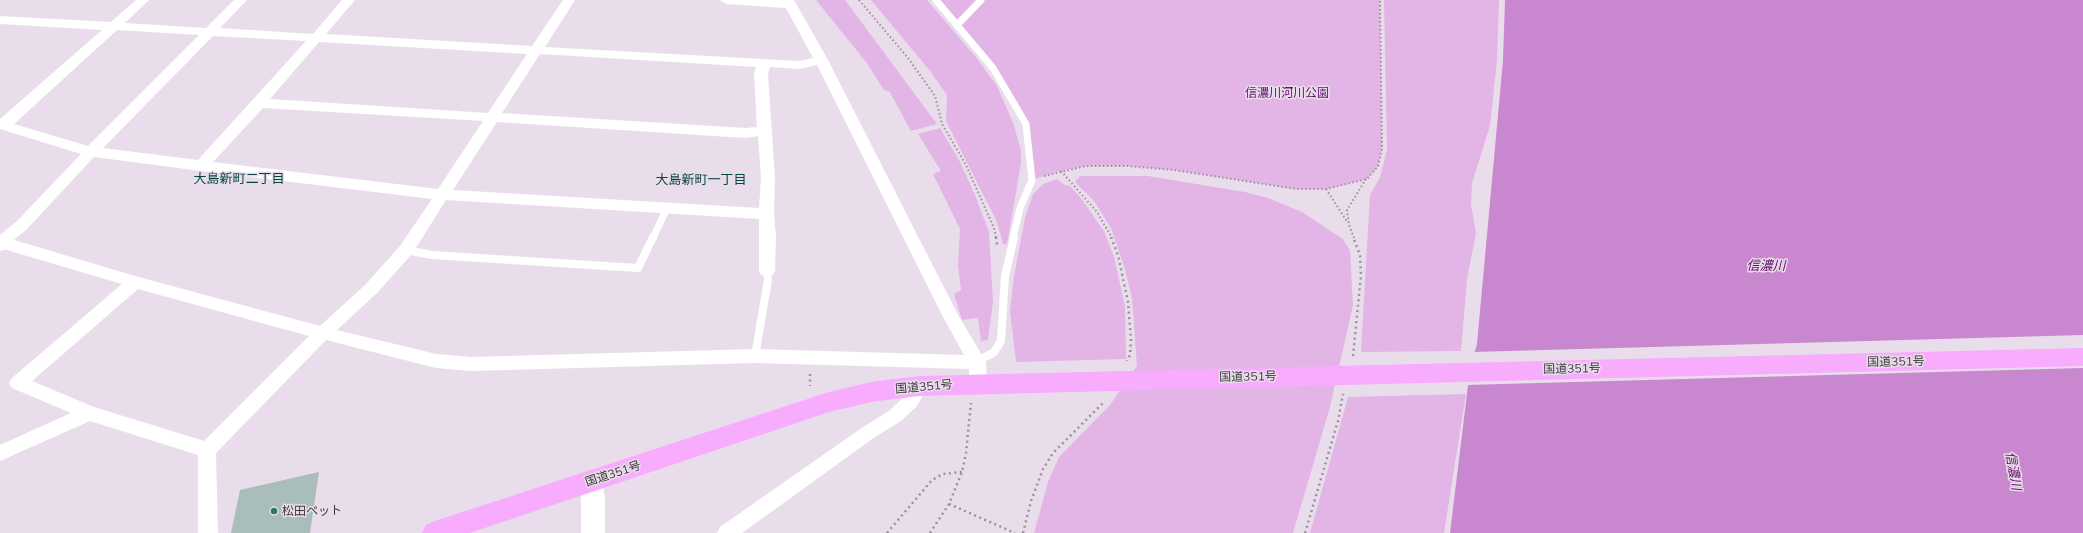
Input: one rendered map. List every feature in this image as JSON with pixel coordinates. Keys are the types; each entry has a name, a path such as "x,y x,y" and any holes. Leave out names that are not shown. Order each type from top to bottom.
{"highway":[{"name":"国道351号","path":"435,533 829,402 871,392 919,386 976,381 1026,382 2083,357"}],"street":[{"path":"2,125 143,0"},
{"path":"0,243 22,225 241,0"},
{"path":"200,166 259,103 314,38 349,0"},
{"path":"208,533 207,450 310,345 371,289 406,250 493,119 569,0"},
{"path":"0,243 135,282 324,333 436,361 472,364 756,356 976,381 950,316 822,60 789,2 726,0"},
{"path":"0,20 112,28 210,31 799,65 822,60"},
{"path":"764,63 761,74 768,178 766,214 768,236 767,271"},
{"path":"259,103 493,119 745,133 764,131"},
{"path":"2,125 92,152 443,195 666,210 766,214"},
{"path":"135,282 18,383 89,413 207,450"},
{"path":"727,533 895,416 911,401 919,386"},
{"path":"0,453 89,413"},
{"path":"590,482 593,497 593,533"}],"lane":[{"path":"936,0 958,24 993,68 1026,124 1032,180 1020,208 1005,276 1001,341 976,381"},
{"path":"958,24 981,0"},
{"path":"406,250 432,255 638,268 666,210"},
{"path":"756,356 768,280 767,271"}],"path":[{"path":"859,0 908,58 935,96 942,124 966,165 994,228 1005,276"},
{"path":"1032,180 1060,171 1086,166 1127,166 1174,170 1296,189 1326,189 1367,179 1378,166 1382,149 1380,0"},
{"path":"1060,171 1084,195 1097,212 1108,230 1118,255 1128,302 1131,338 1130,355 1124,368"},
{"path":"1326,189 1349,225"},
{"path":"810,386 809,380 811,371"},
{"path":"930,533 949,504 962,472 966,454 976,381"},
{"path":"1023,533 1031,501 1043,469 1053,452 1108,398"},
{"path":"887,533 932,480 942,474 962,472"},
{"path":"949,504 1015,533"}],"green space":[{"path":"816,0 845,0 937,124 911,131 890,92 884,90 866,62"},
{"path":"871,0 927,0 975,56 997,86 1014,125 1021,151 1021,163 1007,244 1003,244 997,222 946,121 947,95 930,71"},
{"name":"信濃川河川公園","path":"936,0 1380,0 1382,149 1378,166 1367,179 1326,189 1296,189 1174,170 1127,166 1086,166 1060,171 1032,180 1026,124 993,68"},
{"path":"1384,0 1499,0 1497,60 1490,126 1472,183 1471,205 1476,233 1467,279 1461,351 1361,352 1370,195 1380,177 1387,150"},
{"path":"940,128 959,160 975,195 989,232 993,302 988,340 981,341 978,318 962,320 954,294 961,290 958,266 960,229 933,174 941,171 918,134"},
{"path":"1080,176 1148,176 1245,192 1268,198 1302,212 1343,239 1350,251 1353,305 1330,407 1293,533 1034,533 1048,482 1059,457 1110,405 1137,366 1132,298 1124,266 1111,228 1094,201 1075,182"},
{"path":"1057,179 1065,185 1070,186 1080,197 1104,231 1114,257 1125,306 1126,359 1016,362 1010,311 1014,276 1025,218 1033,194 1043,184"},
{"path":"1466,394 1444,533 1310,533 1348,397"}],"water":[{"name":"信濃川","path":"1505,0 2083,0 2083,533 1450,533 1470,369 1477,344 1503,60"}],"pier":[{"path":"2083,335 2083,368 1466,385 1473,352"}],"building":[{"name":"松田ペット","path":"319,472 310,533 231,533 240,490"}],"place":[{"name":"松田ペット","path":"274,511"}],"district":[{"name":"大島新町二丁目","path":"239,179"},
{"name":"大島新町一丁目","path":"701,180"}]}
